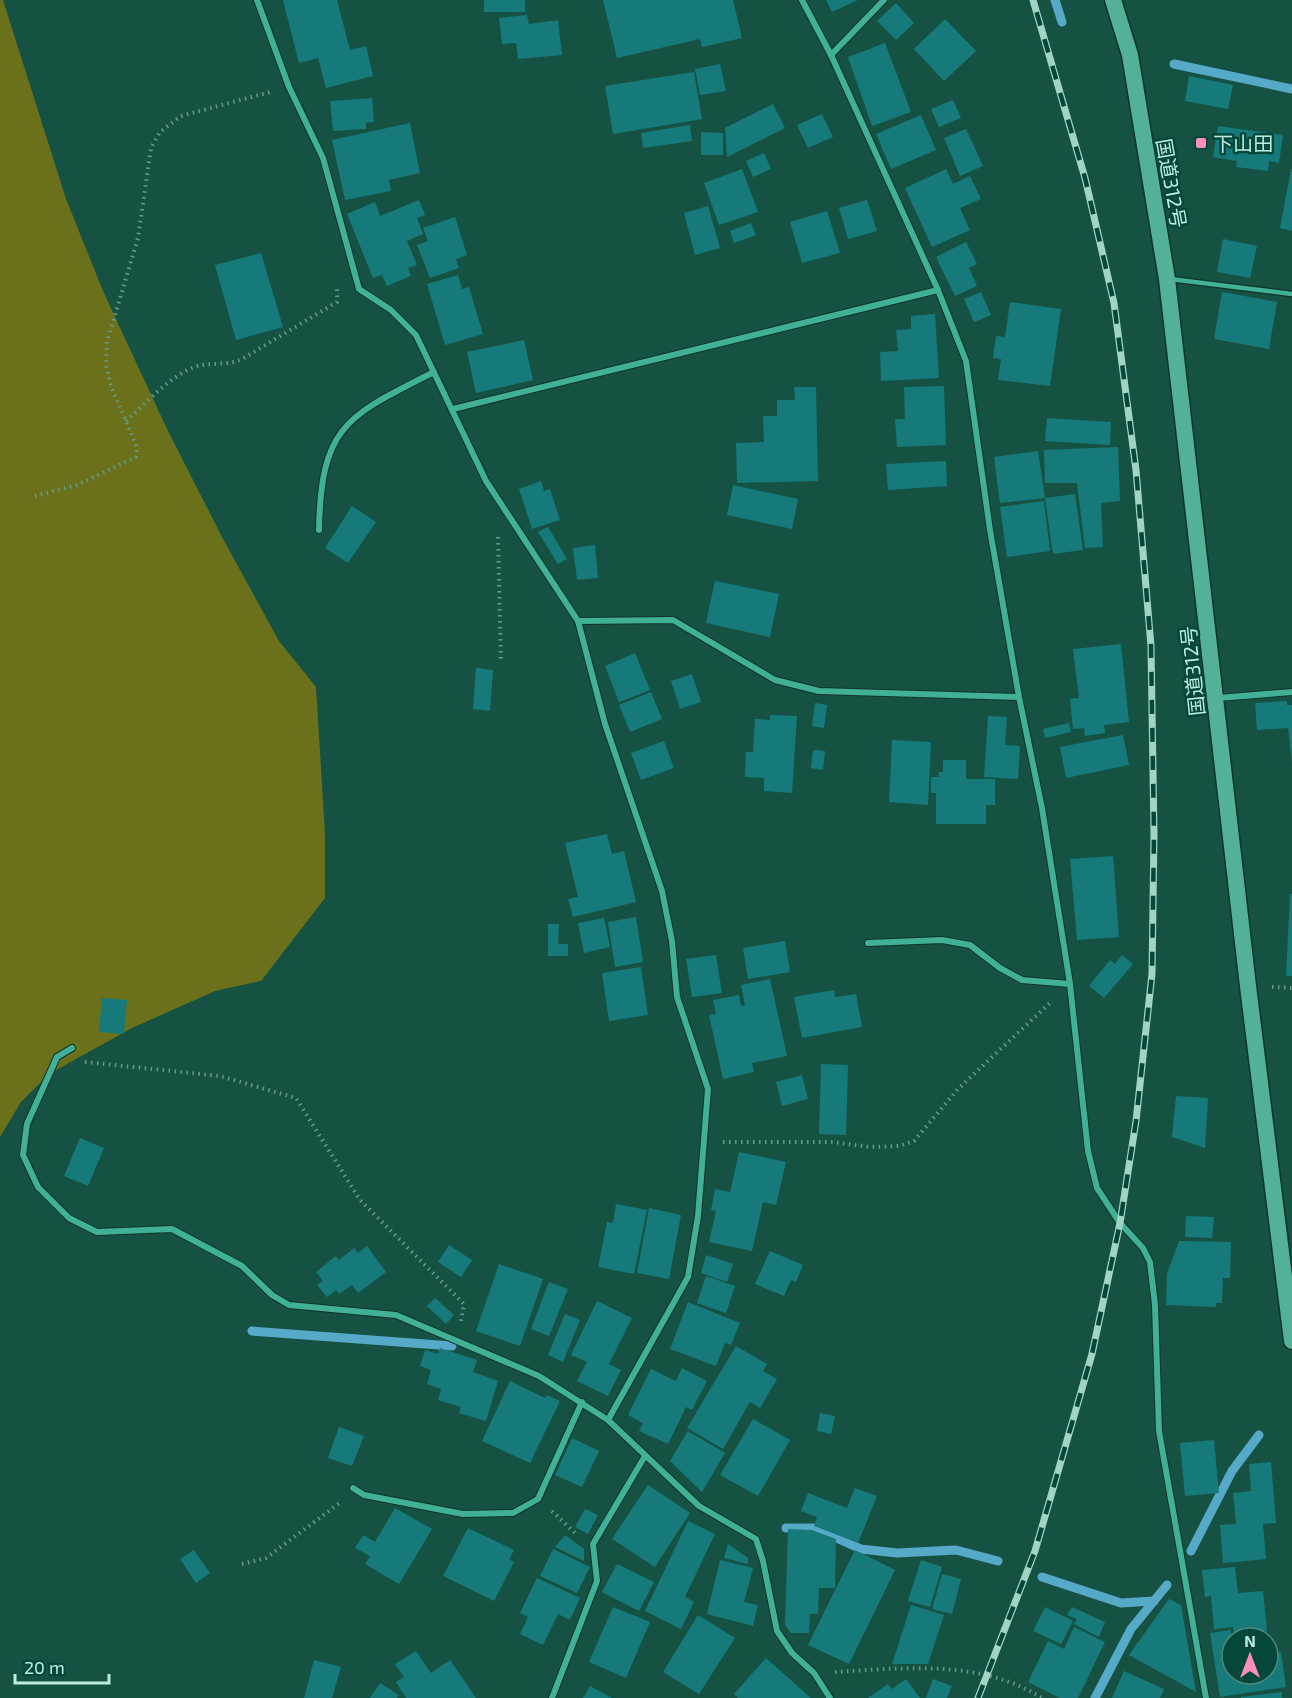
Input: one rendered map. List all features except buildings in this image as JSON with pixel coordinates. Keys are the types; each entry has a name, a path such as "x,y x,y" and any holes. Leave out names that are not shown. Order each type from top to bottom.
{"highway":[{"name":"国道312号","path":"1113,0 1130,55 1167,279 1292,1341"}],"street":[{"path":"257,0 289,87 324,158 359,288 391,310 416,335 486,481 578,621 605,724 662,891 672,941 676,997 708,1089 698,1216 688,1277 608,1420"},
{"path":"802,0 831,55 938,290 966,361 990,530 1019,697 1042,808 1070,984 1088,1150 1097,1188 1150,1262 1155,1305 1159,1431 1206,1698"},
{"path":"831,55 884,0"},
{"path":"453,409 938,290"},
{"path":"319,530 320,500 326,463 341,430 366,407 434,372"},
{"path":"578,621 673,620 775,680 819,691 1019,697"},
{"path":"1216,698 1292,692"},
{"path":"868,942 942,940 970,945 1000,968 1022,980 1070,984"},
{"path":"72,1048 57,1057 27,1124 23,1155 38,1187 69,1218 97,1232 172,1229 242,1266 272,1295 289,1305 396,1315 539,1376 582,1402 608,1420 699,1506 756,1539 763,1561 777,1631 792,1653 814,1673 830,1698"},
{"path":"353,1488 364,1495 463,1514 513,1513 538,1499 582,1402"},
{"path":"552,1698 597,1581 593,1544 645,1456"}],"lane":[{"path":"1167,279 1292,294"}],"path":[{"path":"35,496 77,485 136,457 137,447 110,381 106,365 107,342 138,238 151,148 160,132 181,116 289,87"},
{"path":"126,421 175,378 194,367 231,364 337,302 337,263 350,256"},
{"path":"498,525 501,662"},
{"path":"705,1143 832,1142 869,1147 899,1146 914,1140 958,1089 1070,984"},
{"path":"72,1048 86,1063 220,1076 296,1098 360,1200 464,1304 459,1340"},
{"path":"242,1564 266,1558 336,1509 353,1488"},
{"path":"538,1499 583,1540 593,1544"},
{"path":"814,1673 903,1668 974,1671 1024,1688 1042,1698"}],"green space":[{"path":"0,0 3,0 66,199 103,291 167,429 223,539 279,641 316,687 325,834 325,898 261,981 215,991 132,1028 49,1074 21,1102 0,1137"}],"waterway":[{"path":"1055,0 1062,22"},
{"path":"1174,64 1292,89"},
{"path":"252,1331 452,1346"},
{"path":"1191,1551 1232,1471 1259,1435"},
{"path":"786,1528 814,1528 861,1549 897,1553 956,1550 998,1561"},
{"path":"1042,1577 1121,1603 1154,1601"},
{"path":"1095,1698 1131,1629 1167,1585"}],"railway":[{"path":"978,1698 1035,1551 1092,1354 1120,1223 1136,1121 1152,974 1154,834 1151,646 1136,470 1114,303 1085,178 1033,0"}],"place":[{"name":"下山田","path":"1201,143"}]}
